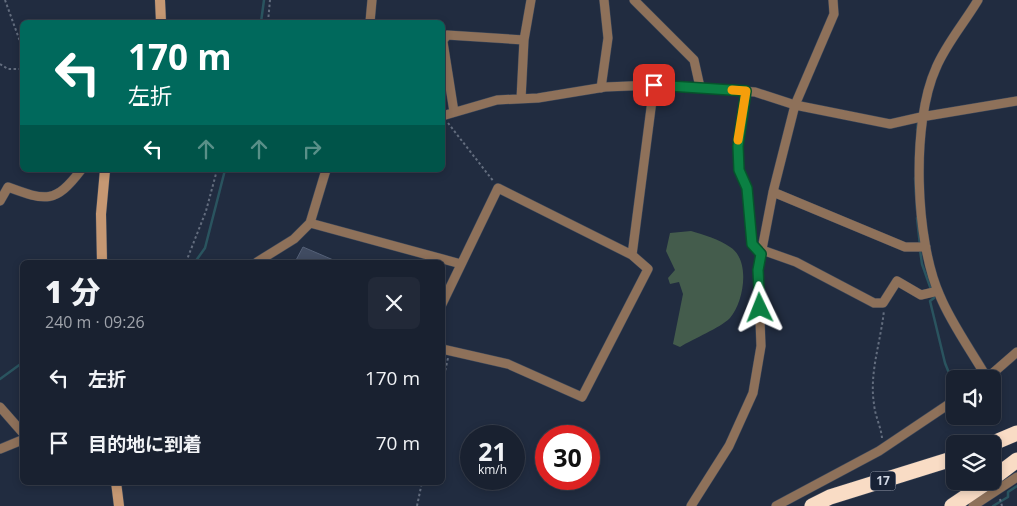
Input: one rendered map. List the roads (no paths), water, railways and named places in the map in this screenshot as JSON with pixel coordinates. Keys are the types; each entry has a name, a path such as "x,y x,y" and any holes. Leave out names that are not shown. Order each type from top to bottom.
{"highway":[{"path":"1001,440 1017,433"},
{"path":"1001,472 1017,460"},
{"name":"17","path":"812,506 830,497 946,461"},
{"path":"952,506 975,490"}],"main road":[{"path":"160,0 161,20"},
{"path":"102,260 101,214 105,172"},
{"path":"116,485 119,506"}],"street":[{"path":"370,20 372,0"},
{"path":"521,99 524,40 531,0"},
{"path":"601,88 608,38 604,0"},
{"path":"634,0 694,60 700,87"},
{"path":"691,506 699,496 728,446 753,393 761,346 758,270 773,192 795,105 834,14 833,0"},
{"path":"978,0 936,67 921,117 919,160 922,218 926,247 938,291 982,370"},
{"path":"445,38 447,35 524,40"},
{"path":"445,78 447,115 497,100 521,99 601,88 654,85 756,92 795,105 890,124 921,117 1017,102"},
{"path":"632,255 654,85"},
{"path":"0,201 8,188 35,197 48,199 69,186 80,172"},
{"path":"260,260 294,239 310,223 325,172"},
{"path":"445,298 498,188 632,255 648,269 582,397 508,364 446,350"},
{"path":"773,192 905,247 926,247"},
{"path":"310,223 462,264"},
{"path":"761,252 796,262 874,303 883,303 897,281 921,294 938,291"},
{"path":"996,370 1017,352"},
{"path":"776,506 884,448 946,406"},
{"path":"0,407 20,430"},
{"path":"0,449 20,441"},
{"path":"973,506 1017,477"},
{"path":"699,496 701,506"}],"lane":[{"path":"746,91 738,146 739,170 747,188 752,244 761,252"}],"waterway":[{"path":"261,20 264,0"},
{"path":"917,130 918,123"},
{"path":"196,260 205,248 224,172"},
{"path":"915,178 917,210"},
{"path":"917,218 920,245"},
{"path":"920,250 922,264 934,298 930,301 948,370"},
{"path":"0,379 20,364"},
{"path":"993,506 1008,497 1008,492 1017,486"}]}
